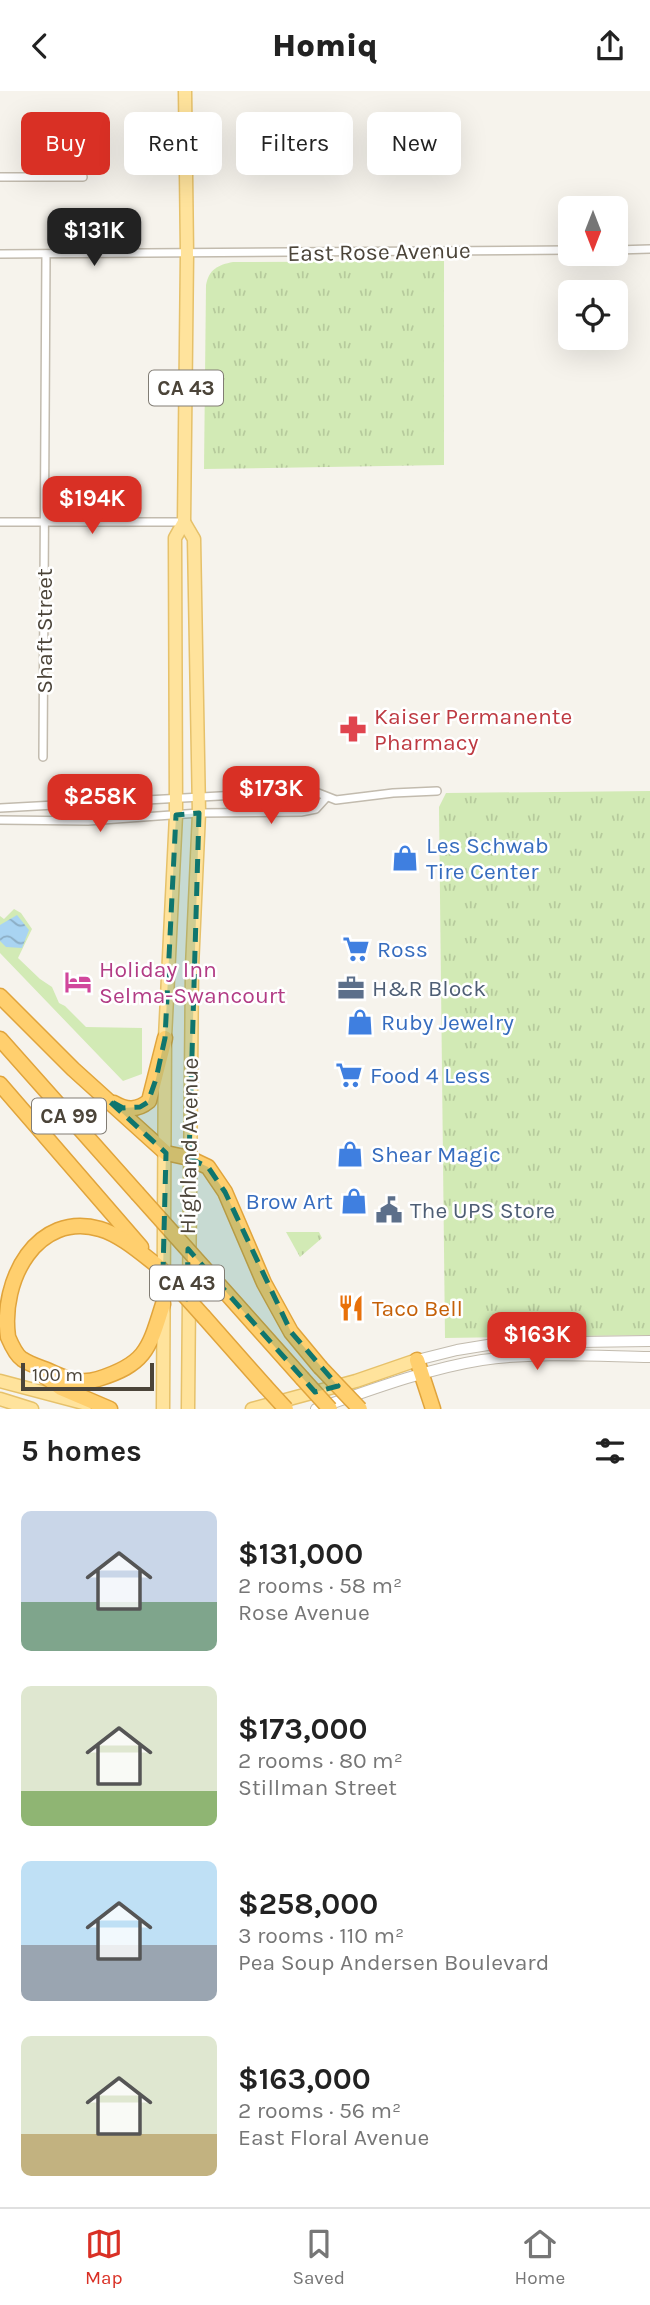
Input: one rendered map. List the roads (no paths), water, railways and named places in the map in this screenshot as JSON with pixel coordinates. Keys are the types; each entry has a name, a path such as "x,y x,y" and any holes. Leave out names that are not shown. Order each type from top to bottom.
{"highway":[{"path":"0,996 73,1069 166,1153 189,1158 208,1167 225,1192 264,1283 291,1332 360,1409"},
{"path":"108,1100 128,1109 140,1107 149,1101 165,1038"},
{"name":"CA 99","path":"0,1039 330,1409"},
{"name":"CA 99","path":"0,1084 134,1243"},
{"path":"110,1409 61,1388 21,1359 10,1343 2,1322 4,1283 19,1256 37,1239 70,1226 101,1229 134,1243 159,1267 286,1409"},
{"path":"21,1359 72,1381 90,1382 109,1376 132,1365 149,1346 163,1304"},
{"path":"420,1367 433,1409"}],"main road":[{"name":"CA 43","path":"165,1038 176,815 175,538 184,522 186,91"},
{"name":"CA 43","path":"184,522 194,539 199,813"},
{"name":"Highland Avenue","path":"188,1409 192,967 199,813"},
{"name":"Highland Avenue","path":"163,1409 165,1038"},
{"path":"252,1409 420,1367"},
{"path":"0,1381 104,1409"},
{"path":"0,1399 32,1409"}],"street":[{"path":"0,177 83,177"},
{"path":"628,250 650,249"},
{"name":"East Rose Avenue","path":"0,254 558,250"},
{"name":"Shaft Street","path":"43,757 46,254"},
{"path":"0,522 184,522"},
{"path":"0,808 313,791 336,800 393,793 437,792"},
{"path":"0,820 88,821 199,813 301,812 316,809 326,798"},
{"path":"316,1409 473,1346 500,1343 650,1341"},
{"path":"420,1367 514,1357 650,1357"}],"water":[{"path":"17,915 29,930 22,948 6,947 0,941 0,925"}],"place":[{"name":"Kaiser Permanente Pharmacy","path":"353,729"},
{"name":"Les Schwab Tire Center","path":"405,858"},
{"name":"Ross","path":"356,949"},
{"name":"Holiday Inn Selma-Swancourt","path":"78,982"},
{"name":"H&R Block","path":"351,988"},
{"name":"Ruby Jewelry","path":"360,1022"},
{"name":"Food 4 Less","path":"349,1075"},
{"name":"Shear Magic","path":"350,1154"},
{"name":"Brow Art","path":"354,1201"},
{"name":"The UPS Store","path":"389,1210"},
{"name":"Taco Bell","path":"351,1308"}]}
